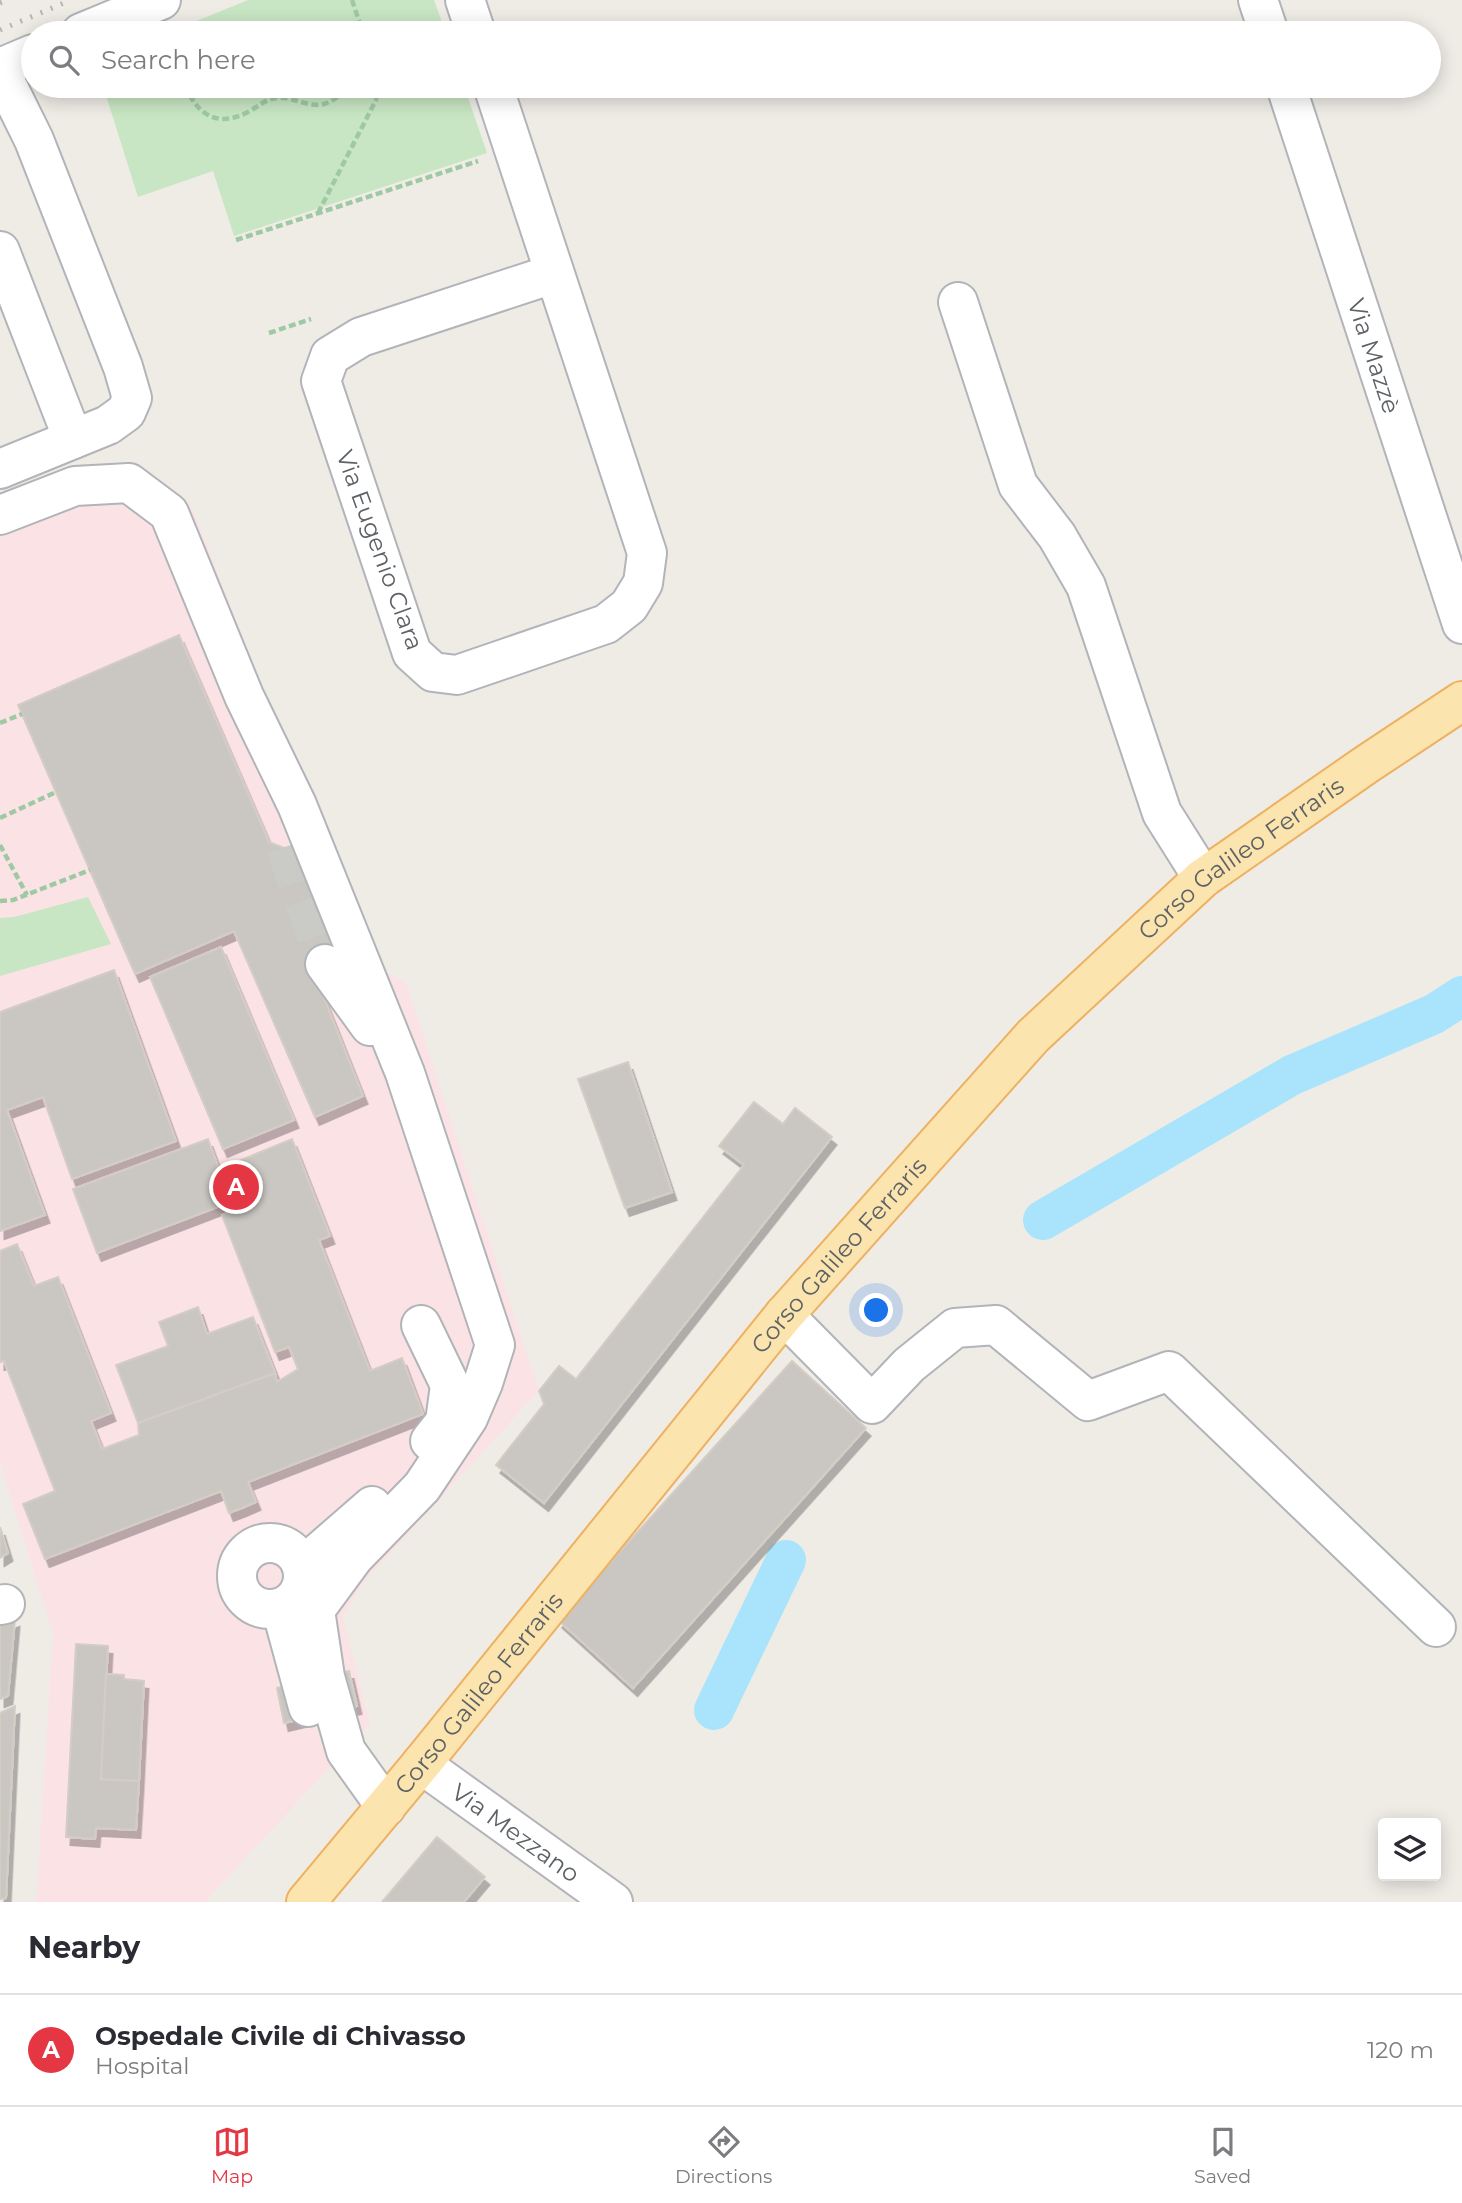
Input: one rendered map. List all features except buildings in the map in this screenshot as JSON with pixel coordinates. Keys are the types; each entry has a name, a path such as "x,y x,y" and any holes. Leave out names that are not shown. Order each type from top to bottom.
{"main road":[{"name":"Corso Galileo Ferraris","path":"306,1902 784,1315 1033,1036 1203,878 1462,701"}],"street":[{"path":"110,21 161,0"},
{"path":"465,0 471,21"},
{"path":"1258,0 1265,21"},
{"path":"0,468 108,425 126,412 132,398 123,367 34,140 0,69 21,59"},
{"name":"Via Eugenio Clara","path":"497,98 647,553 643,583 629,606 606,624 457,675 433,672 412,653 321,381 330,356 361,337 553,274"},
{"name":"Via Mazzè","path":"1290,98 1462,624"},
{"path":"0,251 74,439"},
{"path":"958,302 1018,485 1057,536 1086,586 1162,813 1203,878"},
{"path":"0,515 75,486 130,484 169,513 244,696 297,805 405,1073 495,1345 468,1418 428,1478 392,1521 354,1557 315,1610 325,1677 346,1751"},
{"path":"285,847 297,805"},
{"path":"326,964 405,1073"},
{"path":"784,1315 872,1404 909,1364 955,1328 996,1325 1088,1401 1169,1371 1436,1627"},
{"path":"302,1567 395,1486 445,1422 450,1385 421,1325"},
{"path":"279,1544 289,1549 302,1567 301,1589 295,1599 281,1608 265,1610 246,1600 239,1591 236,1570 240,1559 257,1545 279,1544"},
{"path":"281,1608 311,1717 346,1751 386,1807"},
{"name":"Via Mezzano","path":"421,1764 612,1902"}],"path":[{"path":"352,0 359,21"},
{"path":"192,98 199,110 208,117 222,119 236,117 273,98"},
{"path":"285,98 314,105 323,105 336,98"},
{"path":"318,213 376,98"},
{"path":"236,240 513,149"},
{"path":"0,723 22,714"},
{"path":"0,818 56,792"},
{"path":"0,845 27,895"},
{"path":"0,901 27,895 90,870"}],"shaded area":[{"path":"145,477 172,488 194,512 361,945 371,963 406,983 539,1391 363,1583 343,1617 370,1724 205,1902 36,1902 53,1634 0,1463 0,509"}],"green space":[{"path":"248,0 434,0 442,21 196,21"},
{"path":"107,98 468,98 487,153 234,236 213,171 138,197"},
{"path":"88,897 111,944 0,976 0,918 14,917"}],"waterway":[{"path":"1043,1220 1292,1075 1434,1014 1462,996"},
{"path":"714,1710 786,1560"}],"tunnel":[{"path":"285,847 325,964"}],"railway":[{"path":"0,3 8,0"},
{"path":"21,21 71,0"},
{"path":"0,30 21,21"}],"place":[{"name":"Ospedale Civile di Chivasso","path":"236,1187"}]}
